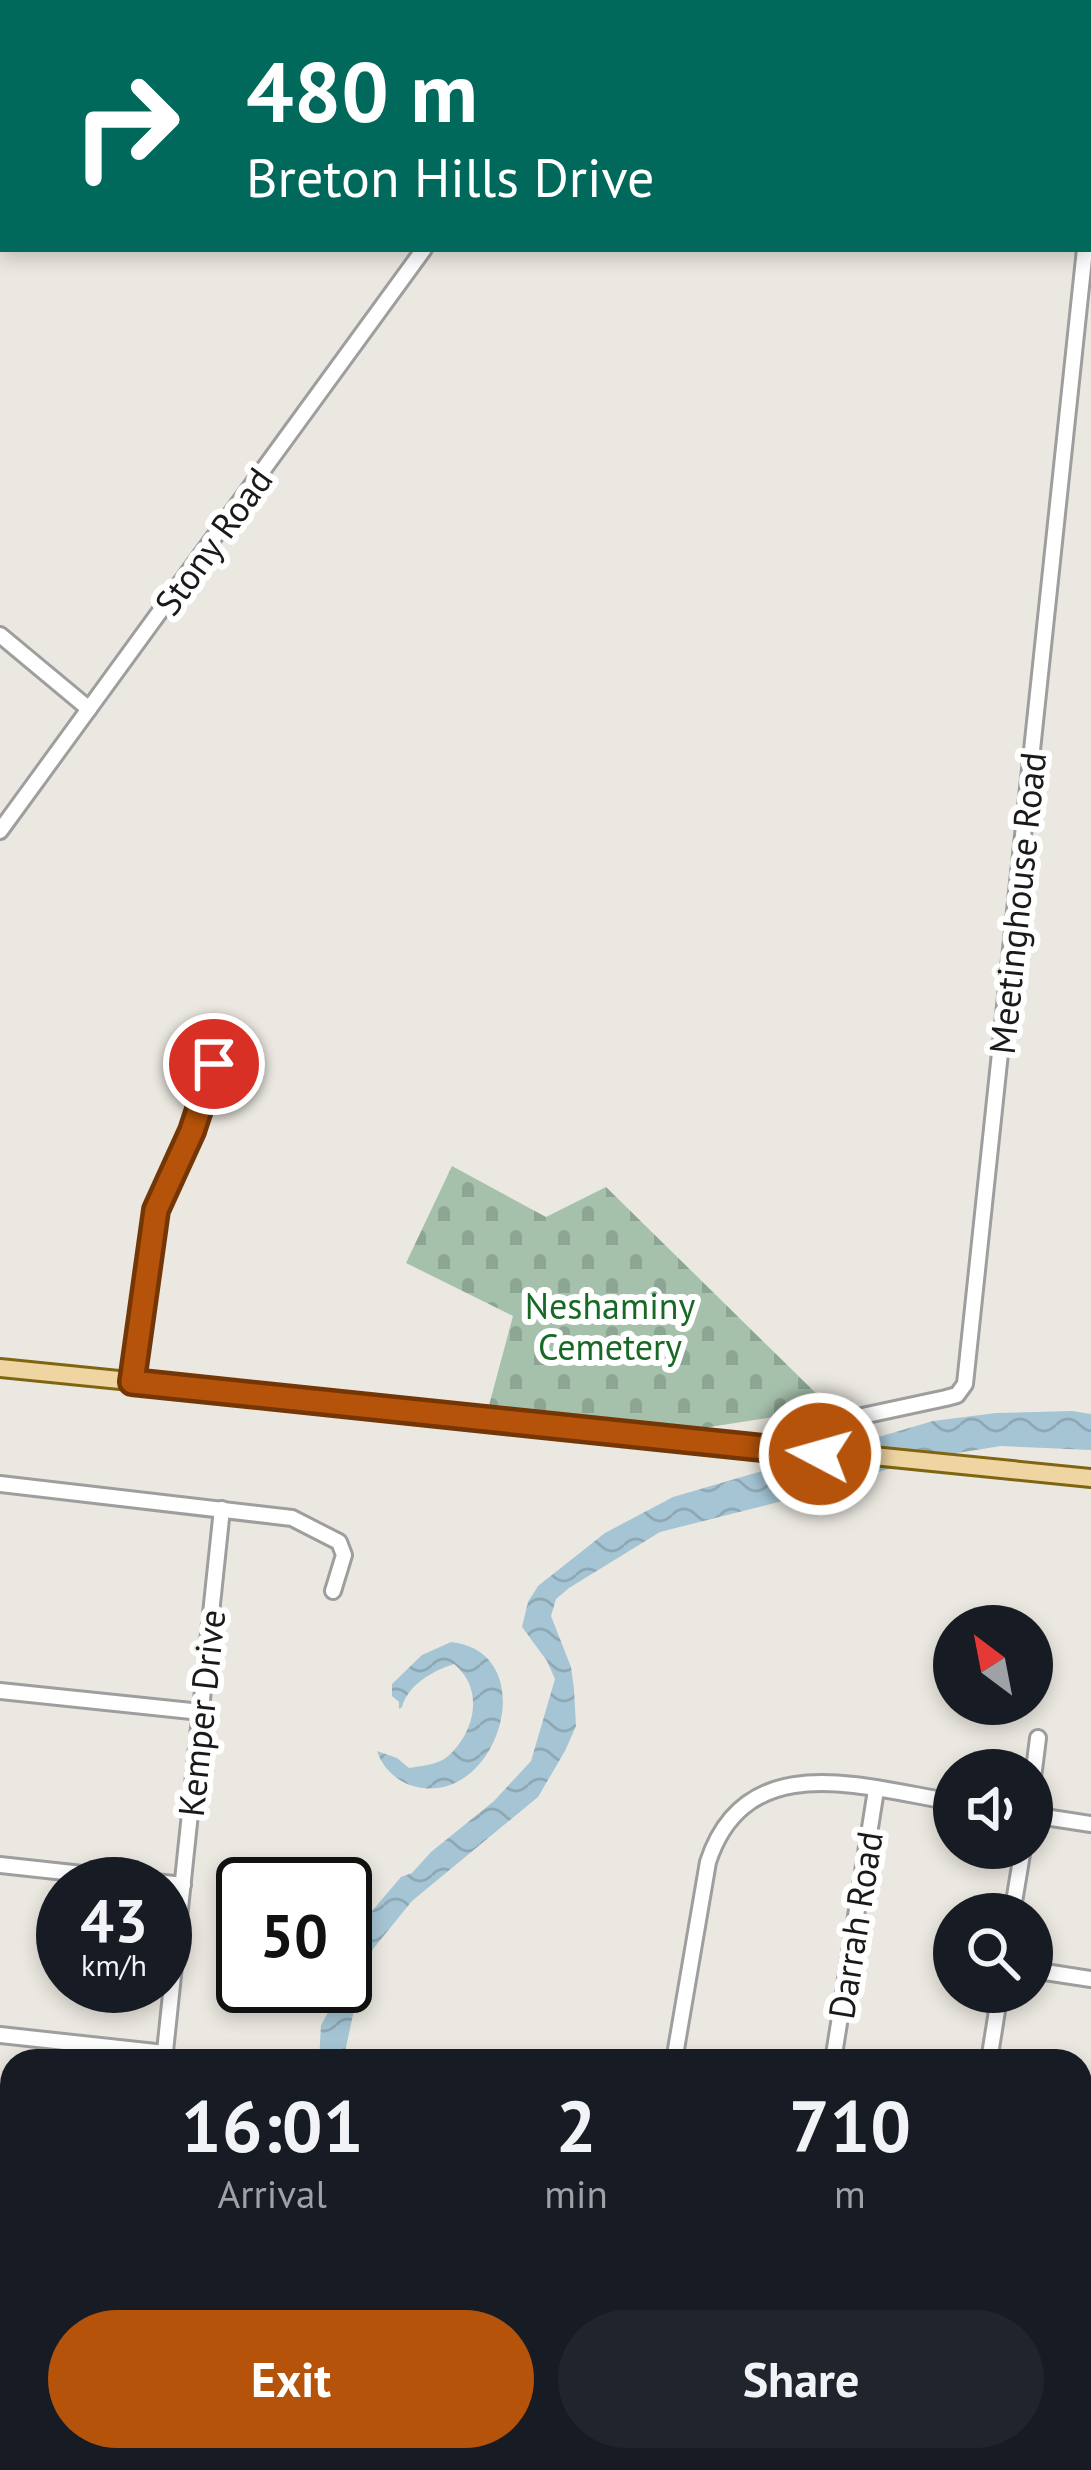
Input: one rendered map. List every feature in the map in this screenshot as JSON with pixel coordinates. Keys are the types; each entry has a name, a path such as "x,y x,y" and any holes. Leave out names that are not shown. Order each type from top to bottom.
{"main road":[{"path":"0,1368 1091,1478"}],"street":[{"name":"Stony Road","path":"0,831 422,252"},
{"name":"Meetinghouse Road","path":"821,1454 826,1435 839,1421 957,1395 965,1384 1085,252"},
{"path":"0,634 89,709"},
{"path":"132,1382 156,1210 192,1131 214,1064"},
{"path":"0,1484 292,1518 334,1536 344,1555 333,1591"},
{"name":"Kemper Drive","path":"186,1857 222,1509"},
{"path":"0,1691 201,1712"},
{"path":"1037,1749 1039,1738"},
{"path":"676,2049 708,1862 727,1824 756,1798 789,1784 828,1782 933,1799"},
{"name":"Darrah Road","path":"835,2049 876,1790"},
{"path":"1053,1818 1091,1824"},
{"path":"0,1865 36,1869"},
{"path":"1053,1973 1091,1979"},
{"name":"Kemper Drive","path":"165,2049 169,2013"},
{"path":"991,2049 997,2013"},
{"path":"0,2035 104,2049"}],"green space":[{"name":"Neshaminy Cemetery","path":"452,1166 546,1217 606,1187 831,1408 697,1429 488,1409 513,1316 406,1263"}],"water":[{"path":"996,1413 1091,1414 1091,1450 1001,1446 920,1459 802,1496 660,1532 569,1588 556,1599 551,1616 571,1667 574,1689 576,1726 565,1751 538,1797 412,1901 372,1952 372,1911 401,1877 412,1873 494,1801 531,1761 555,1679 522,1627 538,1586 605,1533 673,1497 933,1421"},
{"path":"451,1642 480,1652 496,1671 503,1697 500,1725 488,1752 470,1773 446,1786 417,1787 392,1774 377,1751 409,1768 447,1757 470,1724 473,1698 464,1674 454,1664 422,1680 399,1709 392,1684 422,1655"},
{"path":"328,2013 353,2013 346,2049 320,2049 321,2025"}],"route":[{"path":"214,1064 192,1131 156,1210 132,1382 820,1454"}]}
